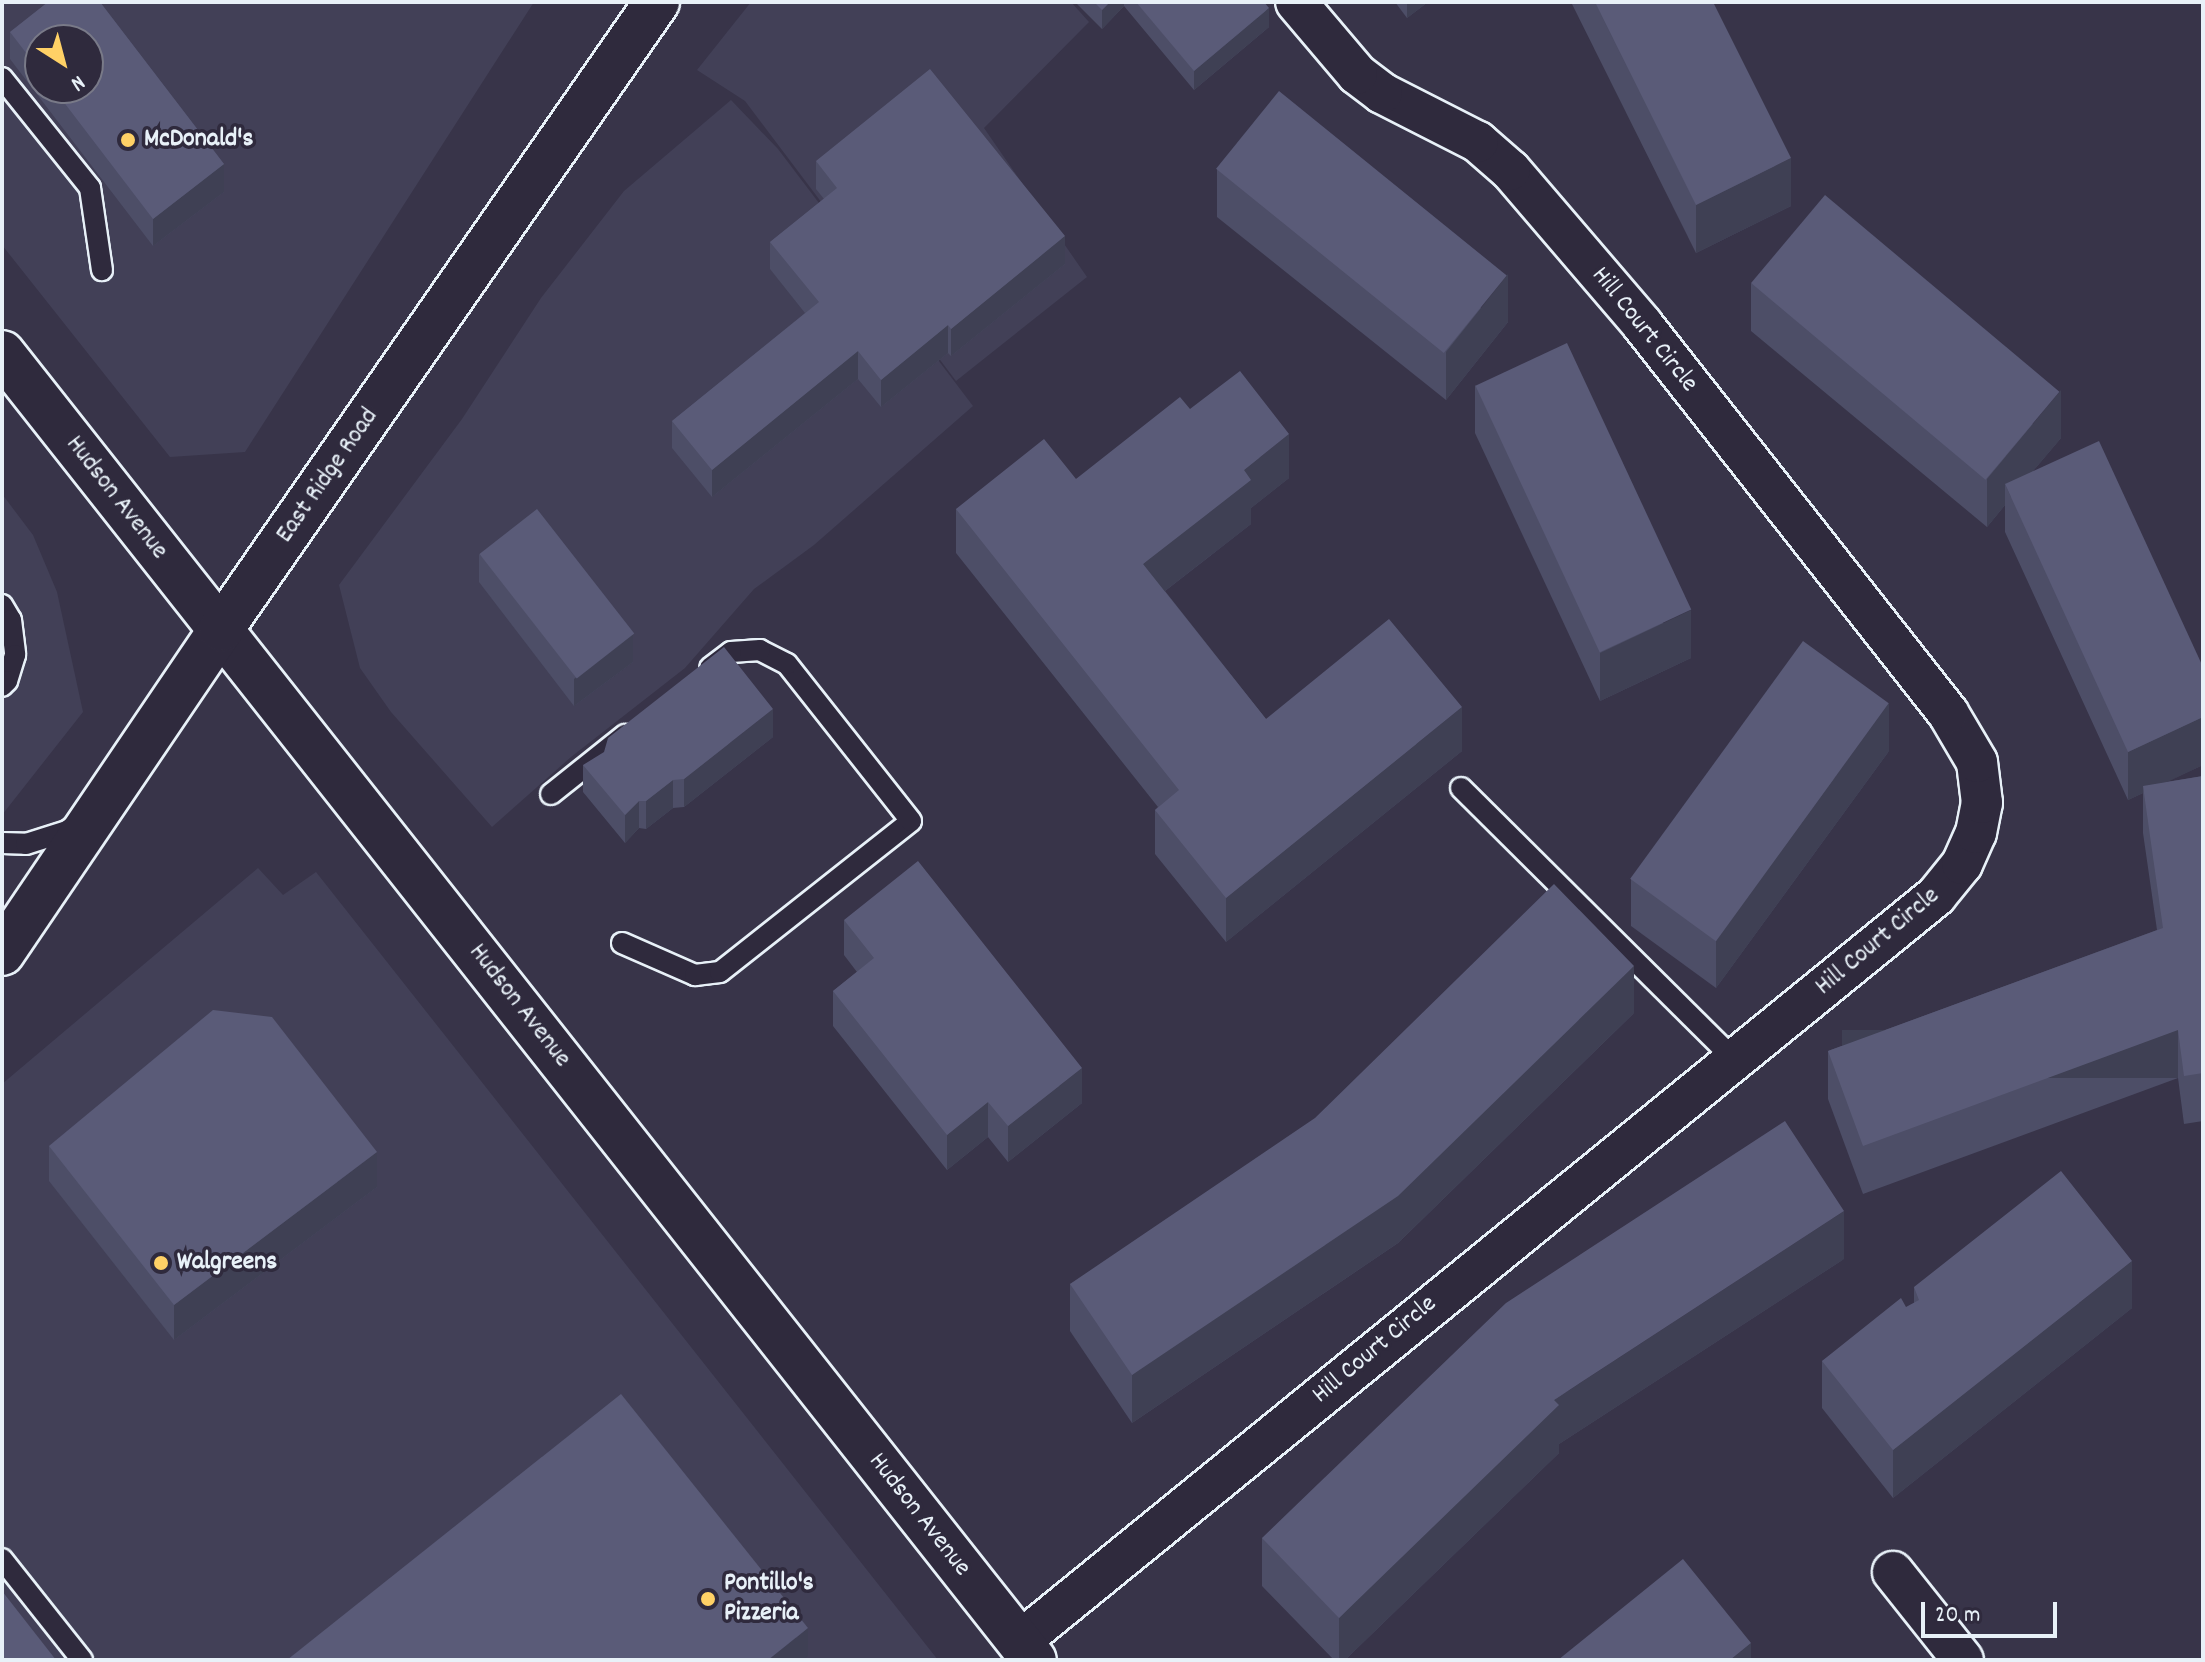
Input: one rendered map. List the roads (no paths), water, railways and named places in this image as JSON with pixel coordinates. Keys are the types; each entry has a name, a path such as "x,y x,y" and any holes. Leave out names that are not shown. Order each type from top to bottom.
{"main road":[{"name":"East Ridge Road","path":"2,953 221,629 657,2"},
{"name":"Hudson Avenue","path":"2,353 1026,1651"}],"street":[{"name":"Hill Court Circle","path":"1026,1651 1951,881 1978,827 1982,803 1977,762 1948,713 1643,325 1510,170 1478,142 1382,93 1357,74 1296,2"},
{"path":"1893,1572 1963,1660"}],"lane":[{"path":"2,78 90,188 102,270"},
{"path":"2,605 11,620 15,655 2,686"},
{"path":"622,943 695,975 720,972 911,821 787,664 760,650 731,652 695,680"},
{"path":"551,794 647,718"},
{"path":"1461,788 1734,1059"},
{"path":"2,843 26,844 67,831 103,803"},
{"path":"2,1559 82,1660"}],"place":[{"name":"McDonald's","path":"128,140"},
{"name":"Walgreens","path":"161,1263"},
{"name":"Pontillo's Pizzeria","path":"708,1599"}]}
